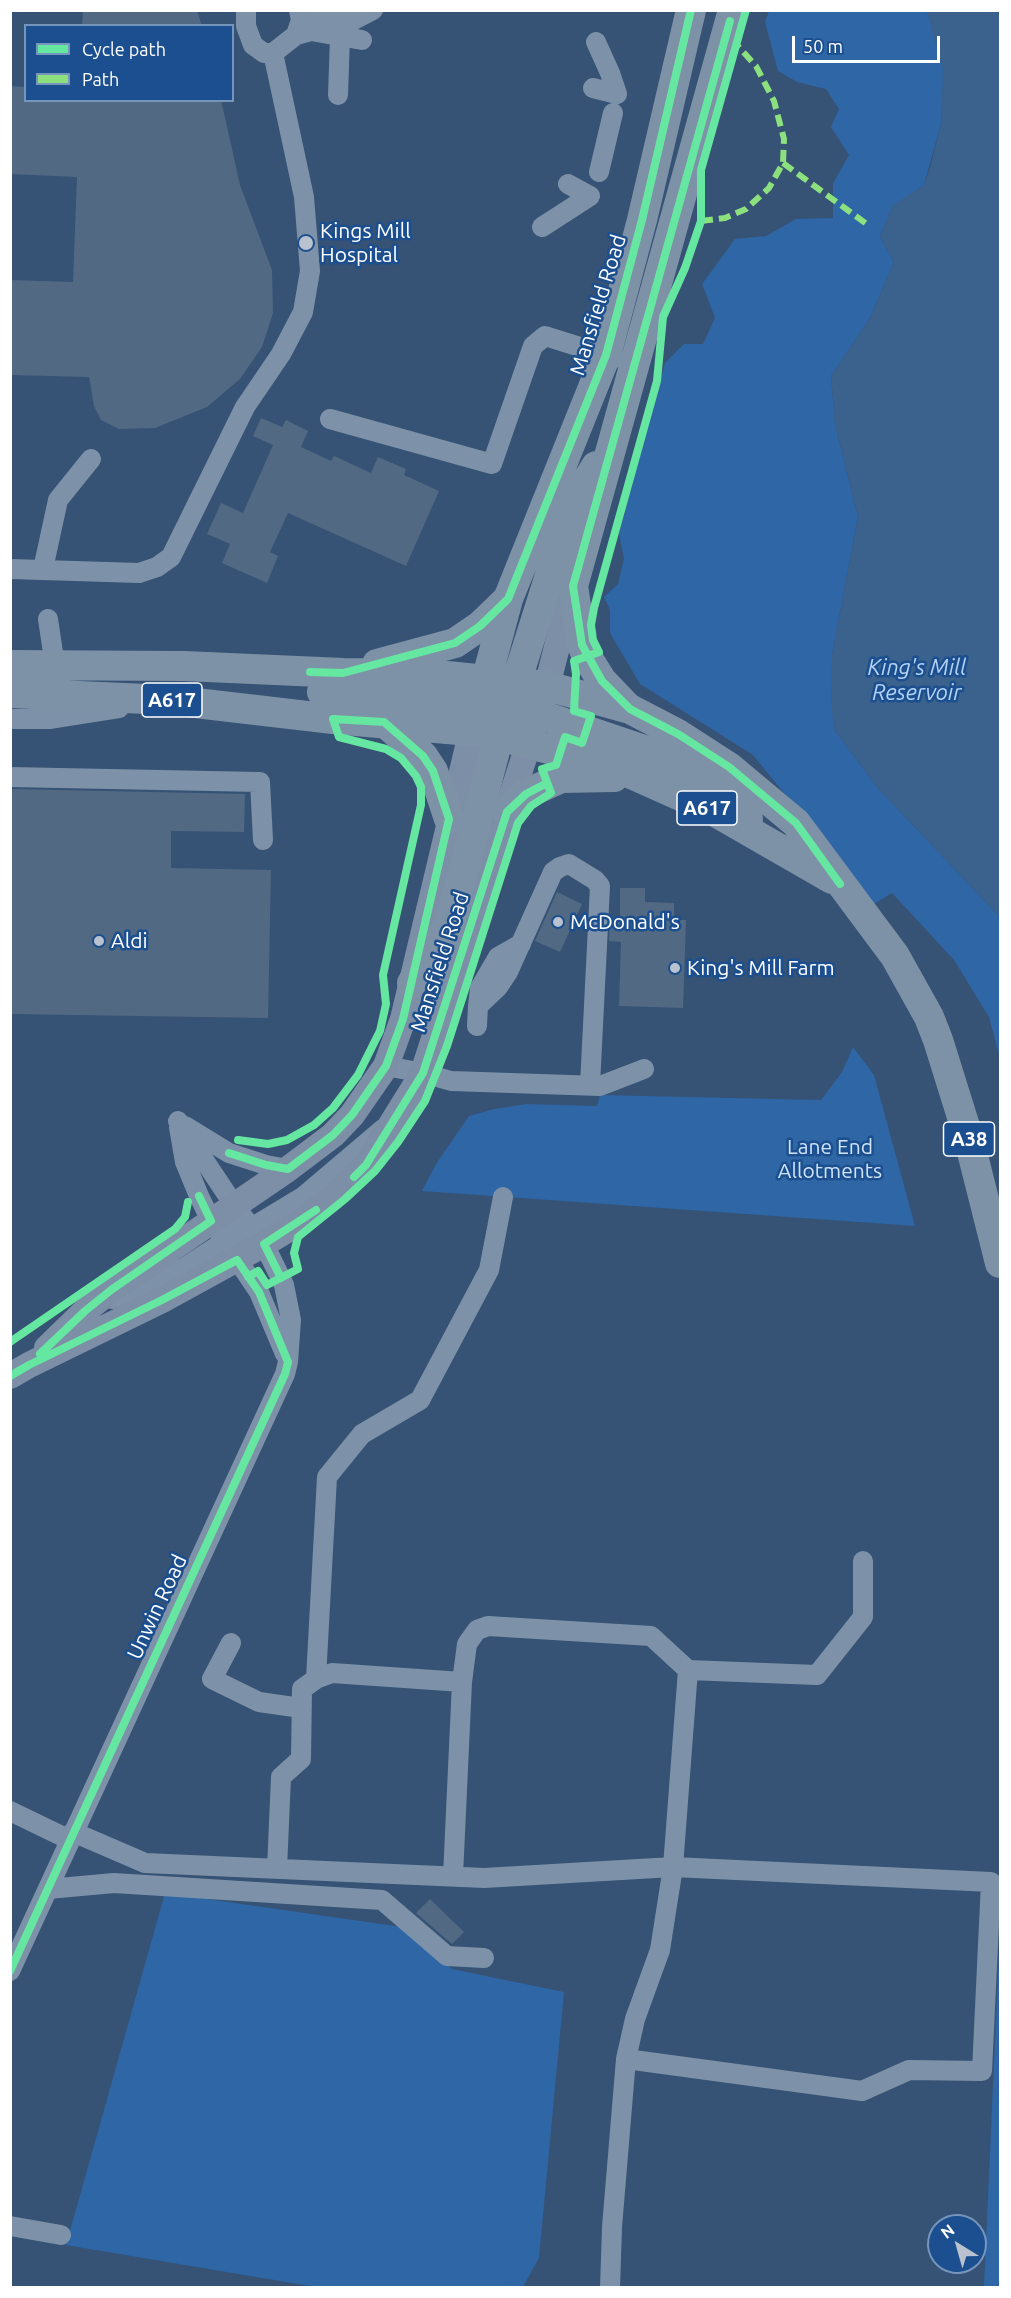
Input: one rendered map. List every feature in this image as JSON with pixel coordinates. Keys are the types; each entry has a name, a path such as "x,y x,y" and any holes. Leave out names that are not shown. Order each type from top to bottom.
{"highway":[{"name":"Mansfield Road","path":"508,710 508,599 606,355 642,220 691,10"},
{"name":"Mansfield Road","path":"573,586 729,14"},
{"path":"412,982 449,925 508,710 572,505 615,436"},
{"path":"573,586 582,645 587,657 602,681 630,709"},
{"path":"343,673 455,643 480,626 508,599"},
{"name":"A617","path":"10,665 184,666 428,674 508,710 617,768 712,810 772,846"},
{"path":"184,666 241,687 409,697 508,710 599,733 647,751 688,771 728,796 772,846"},
{"name":"A617","path":"10,693 170,700 333,719 384,722 508,710 630,709"},
{"name":"A38","path":"630,709 678,734 720,761 796,823 895,956 929,1017 968,1136 1000,1263"},
{"path":"384,722 423,756 433,771 449,819"},
{"path":"507,812 525,794 561,778 638,777"},
{"name":"A38","path":"772,846 840,884"}],"main road":[{"name":"Mansfield Road","path":"20,1370 162,1300 224,1241 234,1205 333,1135 352,1115 386,1066 403,1019 449,819 573,586"},
{"name":"Mansfield Road","path":"20,1370 111,1290 224,1241 257,1236 302,1221 333,1197 366,1165 423,1073 507,812 508,710"}],"street":[{"path":"246,10 246,26 253,45 264,53 273,53 296,35 311,31 362,40"},
{"path":"296,35 301,20 299,10"},
{"path":"309,10 318,17 352,21 372,11"},
{"path":"346,10 372,11"},
{"path":"338,95 339,37"},
{"path":"593,88 616,94 610,73 596,42"},
{"path":"10,568 139,573 157,567 171,557 245,407 280,354 303,312 310,271 304,196 273,53"},
{"path":"599,172 614,113"},
{"path":"542,227 590,196 568,184"},
{"path":"330,419 492,464 533,346 545,336 635,364"},
{"path":"43,569 58,500 91,459"},
{"path":"48,619 55,666"},
{"path":"10,719 49,719 170,700"},
{"path":"10,777 260,782 262,840"},
{"path":"477,1016 508,972 553,872 569,864 595,880 600,886 590,1085"},
{"path":"386,1066 452,1081 600,1086 644,1069"},
{"path":"178,1121 198,1136 229,1153 266,1165 288,1169"},
{"path":"178,1121 185,1162 224,1241 259,1292 288,1362"},
{"name":"Unwin Road","path":"10,1971 285,1374 288,1362 291,1320 284,1285 257,1236 178,1121"},
{"path":"316,1679 327,1477 362,1434 420,1400 489,1270 503,1197"},
{"path":"224,1241 236,1230 257,1236"},
{"path":"453,1876 462,1682 467,1644 477,1630 488,1626 651,1636 688,1670 818,1676 863,1617 863,1560"},
{"path":"231,1643 212,1679 259,1702 302,1708"},
{"path":"610,2288 612,2227 626,2059 635,2019 660,1950 673,1867 688,1670"},
{"path":"277,1869 280,1776 300,1759 302,1689 316,1679 332,1673 462,1682"},
{"path":"10,1811 145,1863 484,1878 673,1867 991,1882 982,2071 909,2070 862,2091 626,2059"},
{"path":"48,1889 114,1883 382,1900 447,1956 484,1958"},
{"path":"10,2226 61,2235"}],"green space":[{"path":"769,11 927,11 944,70 941,124 924,185 892,207 880,237 894,262 870,318 831,376 835,424 858,517 832,655 834,729 877,787 1000,917 1000,1058 989,1017 954,960 892,893 874,904 753,755 640,684 610,633 610,610 604,597 618,584 624,559 619,534 665,363 684,344 703,344 715,318 702,284 735,239 766,236 796,219 833,218 833,183 849,155 831,127 839,109 826,89 797,82 778,71 765,22"},
{"name":"Lane End Allotments","path":"853,1047 874,1075 915,1226 422,1191 436,1164 469,1116 527,1104 597,1106 600,1095 821,1100 842,1072"},
{"path":"165,1893 402,1927 452,1969 564,1992 539,2258 523,2287 316,2287 66,2245"},
{"path":"1000,1928 1000,2287 984,2288 985,2274 987,2274 987,2220"}],"water":[{"name":"King's Mill Reservoir","path":"927,11 1000,11 1000,917 877,787 834,729 831,700 832,655 858,517 835,424 831,376 870,318 894,262 880,237 892,206 924,185 930,168 941,124 943,70"}],"building":[{"path":"83,10 197,10 201,24 82,24"},
{"path":"10,86 24,87 24,102 221,102 240,185 272,270 273,313 262,347 240,379 207,407 155,428 119,429 101,420 94,406 89,377 10,375 10,280 73,282 77,177 10,174"},
{"path":"261,418 282,427 286,420 308,431 301,447 331,461 334,456 371,473 378,457 406,469 404,475 439,491 406,566 288,513 270,552 278,556 267,583 222,563 230,544 207,534 221,503 243,513 273,445 253,436"},
{"name":"Aldi","path":"10,789 245,794 244,832 171,831 171,868 271,870 268,1018 10,1014"},
{"path":"620,888 645,888 645,902 674,903 674,920 686,920 683,1008 619,1006 621,942 609,941 610,917 620,917"},
{"name":"McDonald's","path":"557,892 582,904 560,952 535,941"},
{"path":"430,1899 464,1932 452,1944 416,1913"}],"marked path":[{"path":"701,221 725,218 746,209 769,188 783,163 784,139 774,101 756,66 737,45"},
{"path":"783,163 868,225"}],"cycle path":[{"path":"310,672 343,673 455,643 480,626 508,599 606,355 642,220 691,10"},
{"path":"248,1277 258,1271 267,1285 298,1269 294,1253 298,1237 375,1171 398,1142 425,1101 447,1046 518,823 531,806 551,793 542,769 556,765 565,737 582,743 591,716 574,711 576,674 574,661 599,652 593,640 591,625 594,608 657,381 663,317 685,268 701,221 701,170 746,10"},
{"path":"730,21 573,586 582,645 602,681 630,709 678,734 729,767 796,823 840,884"},
{"path":"229,1153 266,1165 288,1169 333,1135 352,1115 386,1066 403,1019 449,819 433,771 423,756 384,722 333,719 339,737 386,749 401,758 416,776 421,787 421,805 383,975 386,1004 380,1031 358,1075 333,1108 314,1125 287,1140 268,1144 238,1140"},
{"path":"354,1177 366,1165 423,1073 507,812 526,794 547,783"},
{"path":"40,1354 85,1311 111,1290 211,1221 199,1196"},
{"path":"10,1342 175,1229 185,1217 188,1202"},
{"path":"281,1278 264,1244 316,1210"},
{"path":"10,1376 237,1260 259,1292 288,1362 285,1374 10,1971"}],"place":[{"name":"Kings Mill Hospital","path":"306,243"},
{"name":"McDonald's","path":"558,922"},
{"name":"Aldi","path":"99,941"},
{"name":"King's Mill Farm","path":"675,968"}]}
